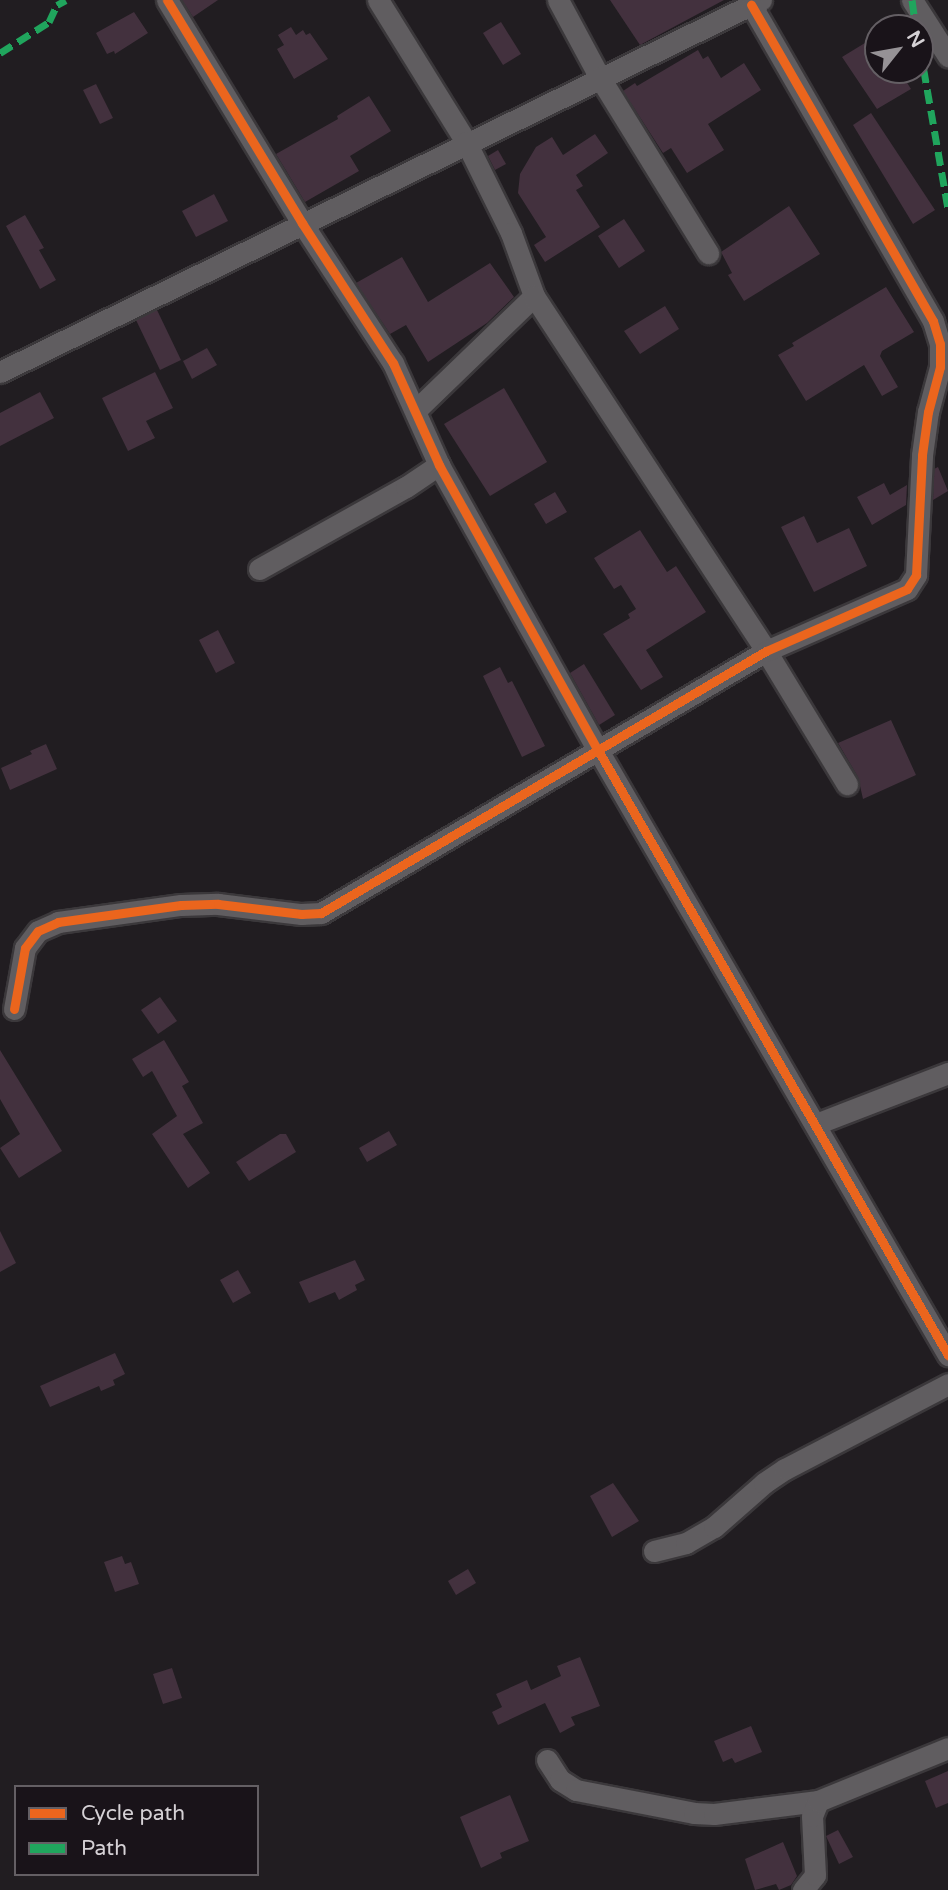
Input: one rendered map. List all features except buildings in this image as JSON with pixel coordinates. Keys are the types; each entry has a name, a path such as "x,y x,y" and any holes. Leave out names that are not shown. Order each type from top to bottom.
{"street":[{"path":"167,0 302,223 393,363 439,465 599,752 948,1355"},
{"path":"377,0 466,142 511,233 534,296 766,651 847,784"},
{"path":"558,0 600,78 708,253"},
{"path":"912,0 948,56"},
{"path":"0,372 756,2 933,321 940,344 940,368 928,412 922,454 916,575 907,589 766,651 599,752 321,913 301,914 218,904 181,905 58,922 38,931 25,948 14,1009"},
{"path":"415,411 534,296"},
{"path":"928,412 948,402"},
{"path":"258,569 406,487 439,465"},
{"path":"816,1124 948,1073"},
{"path":"654,1551 686,1543 714,1527 764,1483 785,1469 948,1384"},
{"path":"547,1760 560,1780 576,1790 694,1813 713,1814 818,1801 948,1748"},
{"path":"803,1890 815,1875 812,1816 818,1801"}],"marked path":[{"path":"0,53 49,22 57,5 66,0"},
{"path":"912,0 914,14"},
{"path":"926,84 948,208"}],"cycle path":[{"path":"167,0 302,223 393,363 439,465 599,752 948,1355"},
{"path":"14,1009 25,948 38,931 58,922 181,905 218,904 301,914 321,913 766,651 907,589 916,575 922,455 928,412 940,367 940,344 933,321 751,5"}]}
